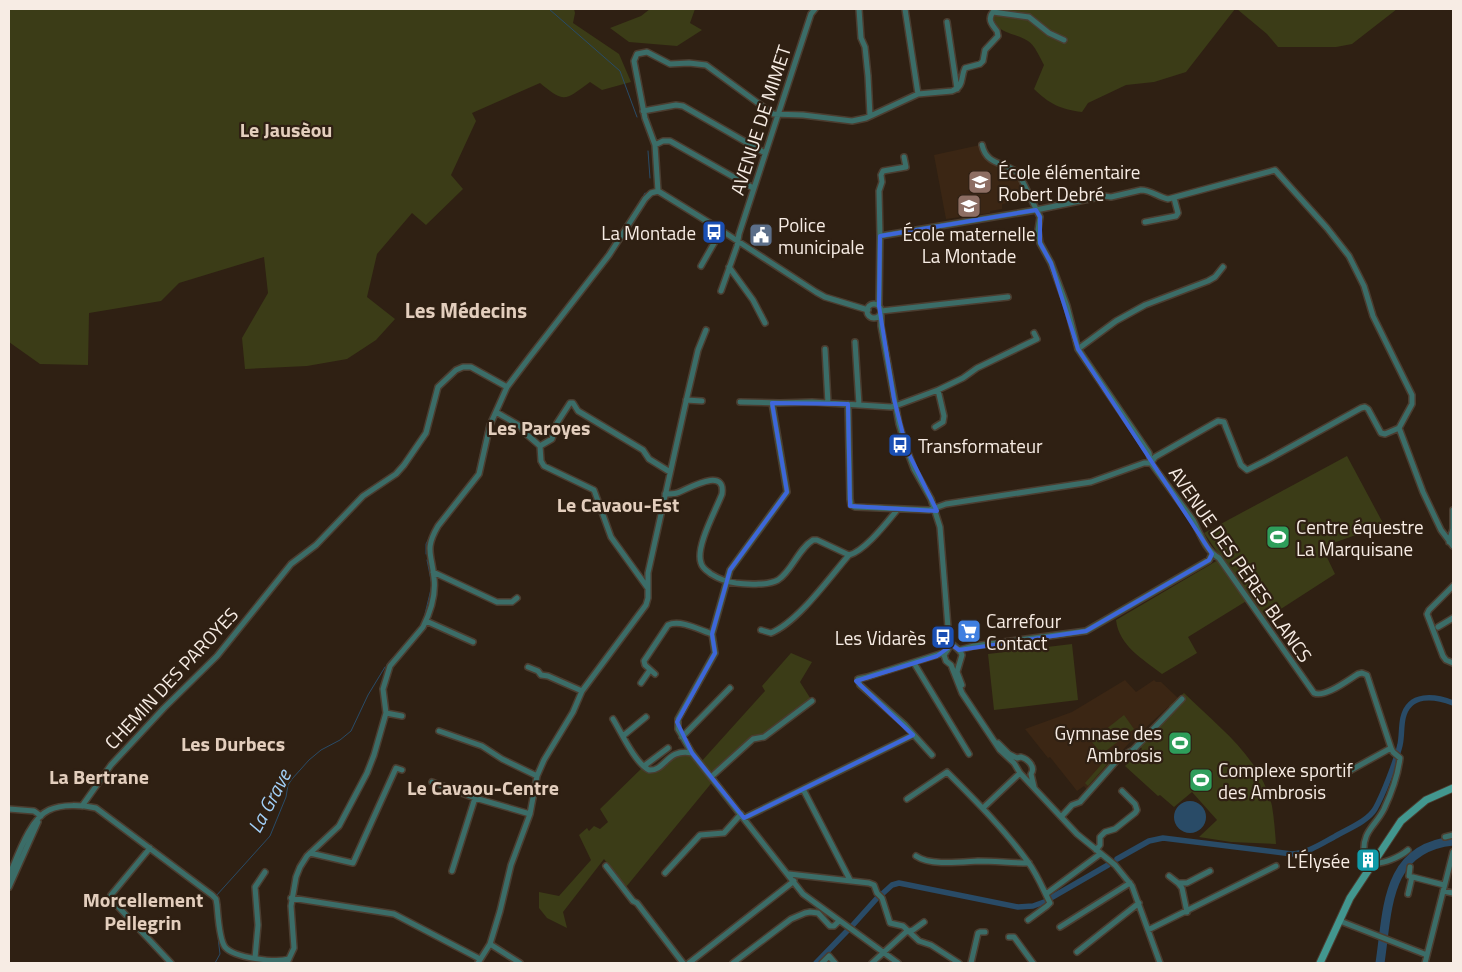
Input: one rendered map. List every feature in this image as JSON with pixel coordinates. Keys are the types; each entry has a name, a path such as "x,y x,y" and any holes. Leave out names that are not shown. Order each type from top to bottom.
{"main road":[{"path":"1320,963 1350,898 1390,834 1411,811 1438,794 1453,788"}],"street":[{"name":"AVENUE DE MIMET","path":"721,291 811,14 815,9"},
{"path":"859,9 861,38 865,47 868,76 870,116"},
{"path":"905,9 918,94"},
{"path":"658,191 655,145 643,112 634,58 637,54 647,52 670,64 689,63 706,65 773,114 802,115 852,121 870,116 918,94 957,89 962,85 965,68 980,64 983,61 985,50 998,36 990,20 990,15 993,12 1030,16 1049,32 1064,40"},
{"path":"947,22 957,89"},
{"path":"643,112 676,105 683,106 765,153"},
{"path":"655,145 663,141 670,141 753,188"},
{"name":"AVENUE DES PÈRES BLANCS","path":"982,145 984,152 991,160 1019,174 1040,217 1038,230 1040,243 1051,263 1067,306 1078,349 1149,453 1151,463 1193,520 1196,530 1212,554 1219,558 1314,693 1320,695 1327,692 1358,674 1367,675 1390,748 1400,761 1387,802 1364,839 1364,859 1371,865"},
{"path":"904,157 906,167 882,172 879,191 879,298 881,326 896,406 907,450 914,469 931,499 941,534 949,640 946,653 962,693 984,724"},
{"path":"848,404 851,505 855,507 929,510 946,504 1091,482 1144,463 1151,463 1155,457 1218,421 1224,422 1241,465 1247,470 1361,408 1365,407 1368,409 1382,433 1385,434 1399,428 1412,404 1412,395 1374,316 1357,270 1349,256 1327,228 1275,170 1174,198 1162,198 1146,190 1141,190 1111,197 1104,196 1036,210 880,236"},
{"path":"9,876 31,828 40,817 51,809 82,806 100,810 216,899 225,946 233,953 275,962 288,961 294,948 291,898 300,867 310,853 340,826 342,817 353,802 374,756 386,713 383,689 387,673 426,621 434,580 429,548 433,534 479,474 490,425 508,387 609,255 650,193 658,191 816,292 868,310"},
{"path":"1145,222 1176,216 1178,213 1174,198"},
{"path":"701,266 721,231"},
{"path":"729,267 753,300 765,323"},
{"path":"1078,349 1116,321 1146,305 1208,281 1215,277 1223,267"},
{"path":"873,304 880,310 1008,297"},
{"path":"868,310 879,298"},
{"path":"868,310 868,314 874,317 881,326"},
{"path":"874,317 878,316 880,310"},
{"path":"291,898 394,914 479,961 490,944 511,865 530,814 537,776 553,743 573,712 582,691 643,611 648,598 648,573 665,494 698,350 706,330"},
{"path":"740,402 896,406 938,390 963,378 977,368 1037,339 1034,333"},
{"path":"855,342 859,405"},
{"path":"825,349 828,403"},
{"name":"CHEMIN DES PAROYES","path":"82,806 111,766 164,708 217,656 291,564 316,545 363,496 396,474 404,465 426,432 438,387 444,380 456,370 466,366 508,387"},
{"path":"935,427 943,422 944,416 938,390"},
{"path":"686,400 702,401"},
{"path":"540,446 552,438 557,422 570,403 578,411 643,450 649,459 670,472"},
{"path":"772,403 786,492 730,570 712,634 715,653 677,722 678,729 692,752 803,894 898,963"},
{"path":"496,412 520,426 540,446 541,462 544,466 594,490 610,537 647,588"},
{"path":"1399,428 1423,492 1440,530 1451,544"},
{"path":"665,494 678,492 707,481 712,480 720,483 722,494 703,537 700,560 703,568 727,582 752,584 777,581 783,576 803,549 813,540 817,540 849,555 855,554 898,509"},
{"path":"1451,544 1453,510"},
{"path":"932,755 904,724 860,685 858,679 867,678 957,649 1086,631 1209,560 1212,554"},
{"path":"761,630 771,634 780,630 849,555"},
{"path":"433,572 497,602 512,602 517,598"},
{"path":"1453,586 1427,614 1442,656 1453,663"},
{"path":"1438,627 1453,618"},
{"path":"426,621 474,642"},
{"path":"641,683 653,672 645,665 644,660 668,625 672,623 680,624 712,634"},
{"path":"949,640 962,656 957,672 960,682 990,734 1015,761 1021,774 1061,817 1077,834 1115,865 1130,884 1139,903 1160,963"},
{"path":"914,663 969,754"},
{"path":"951,665 958,664"},
{"path":"528,667 538,671 541,675 548,676 582,691"},
{"path":"682,737 730,688"},
{"path":"1061,817 1072,805 1080,802 1120,757 1133,750 1182,699"},
{"path":"711,776 753,739 764,737 812,701"},
{"path":"386,713 402,716"},
{"path":"623,736 646,717"},
{"path":"613,719 644,766 649,770 653,770 678,752 692,752"},
{"path":"439,731 482,746 502,759 537,776"},
{"path":"665,873 700,835 724,833 743,816 913,736"},
{"path":"644,766 668,748"},
{"path":"1342,775 1390,748"},
{"path":"1015,761 1023,757 1029,762 1033,769 1031,774 1034,787"},
{"path":"310,853 353,863 396,768 402,770"},
{"path":"907,799 947,772 983,808 1029,863 1047,898"},
{"path":"983,808 1021,774 1031,774"},
{"path":"432,782 475,798 530,814"},
{"path":"803,789 850,880"},
{"path":"1028,920 1047,898 1098,852 1100,837 1105,832 1115,829 1135,813 1137,810 1134,804 1122,791"},
{"path":"452,871 475,798"},
{"path":"9,809 34,811 40,817"},
{"path":"9,886 40,817"},
{"path":"1445,837 1453,835"},
{"path":"150,848 110,898 171,963"},
{"path":"1371,865 1401,857 1408,850"},
{"path":"1425,963 1453,852"},
{"path":"916,856 922,860 1029,863"},
{"path":"606,866 633,901 638,903 683,963"},
{"path":"1148,930 1276,866"},
{"path":"1410,868 1409,876 1453,893"},
{"path":"1178,883 1187,883 1210,871"},
{"path":"255,958 258,925 255,887 265,872"},
{"path":"789,874 850,880 874,885 877,893 882,898 890,923 903,926 919,941 931,945 959,963"},
{"path":"1169,876 1182,888 1187,912"},
{"path":"1408,894 1412,877"},
{"path":"689,963 794,881"},
{"path":"1060,928 1130,884"},
{"path":"1077,952 1139,903"},
{"path":"733,963 791,919 805,913 818,913 830,926 834,926 839,921"},
{"path":"1340,921 1427,954"},
{"path":"872,963 883,952 924,922"},
{"path":"971,963 978,933 985,932"},
{"path":"1009,937 1014,937 1033,963"},
{"path":"490,944 520,963"},
{"path":"822,963 830,956 835,963"}],"highlighted area":[{"path":"1036,210 1040,217 1040,243 1051,263 1078,349 1212,554 1209,560 1086,631 959,650 952,645 937,656 856,681 913,735 744,818 692,753 677,722 715,653 712,634 730,570 787,492 772,403 848,404 850,506 937,511 907,450 894,399 879,306 880,236"}],"shaded area":[{"path":"9,9 574,9 573,23 619,54 631,82 602,90 590,82 570,96 565,97 560,97 540,83 472,113 476,121 451,175 463,189 426,225 412,213 377,254 367,297 395,319 376,340 347,359 307,366 245,369 242,338 268,293 264,257 179,283 161,301 89,313 88,365 40,364 9,342"},
{"path":"650,9 695,9 690,23 702,30 677,46 629,42 610,28 641,16"},
{"path":"992,9 1235,9 1186,72 1154,82 1126,85 1088,103 1082,112 1055,105 1034,89 1044,65 1039,55 1028,41 1000,28 993,18"},
{"path":"1237,9 1397,9 1352,44 1336,47 1278,47 1267,34"},
{"name":"École élémentaire Robert Debré","path":"980,145 982,155 995,165 1016,173 1027,196 1026,200 1002,204 1002,209 990,211 990,213 946,219 934,155"},
{"name":"Centre équestre La Marquisane","path":"1347,456 1384,525 1322,547 1335,574 1264,620 1204,533"},
{"path":"1218,560 1248,600 1188,637 1197,653 1162,674 1127,645 1118,629 1116,620"},
{"path":"1072,644 1078,700 994,710 988,654"},
{"path":"791,653 812,662 800,682 812,701 764,737 759,737 711,776 714,780 626,887 604,859 563,912 567,928 547,918 539,908 539,892 559,896 591,860 579,835 587,828 589,831 594,826 600,829 608,822 600,809 644,766 653,771 674,754 692,753 700,763 765,691 762,686"},
{"path":"1125,680 1136,692 1154,680 1161,682 1178,698 1130,742 1087,790 1084,786 1077,791 1025,729 1072,712"},
{"name":"Complexe sportif des Ambrosis","path":"1184,693 1224,731 1248,757 1258,772 1272,806 1276,844 1231,842 1199,837 1217,820 1192,792 1174,807 1160,795 1158,796 1125,766 1142,749 1140,746 1173,711 1169,706"},
{"path":"1124,715 1134,729 1102,754 1091,741"},
{"path":"1116,748 1119,751 1088,786 1085,783"}],"water":[{"path":"1190,801 1201,806 1206,817 1201,828 1190,833 1179,828 1174,817 1179,806"}],"waterway":[{"name":"La Grave","path":"549,9 620,71 637,117"},
{"name":"La Grave","path":"648,151 650,178"},
{"name":"La Grave","path":"642,198 645,193"},
{"name":"La Grave","path":"597,267 605,255"},
{"name":"La Grave","path":"552,324 556,319"},
{"name":"La Grave","path":"516,370 544,334"},
{"name":"La Grave","path":"507,383 513,375"},
{"name":"La Grave","path":"477,469 487,424 503,390"},
{"name":"La Grave","path":"438,522 459,496"},
{"name":"La Grave","path":"426,554 426,544 434,528"},
{"name":"La Grave","path":"424,618 432,585 427,560"},
{"name":"La Grave","path":"387,664 408,641"},
{"name":"La Grave","path":"216,896 270,836 286,797 288,785 292,779 321,750 340,740 351,731 368,695 385,667"},
{"path":"1117,859 1149,841 1163,838 1292,854 1314,848 1362,821 1375,809 1396,760 1401,742 1403,718 1411,704 1424,698 1453,703"},
{"path":"1380,963 1389,903 1394,885 1402,869 1414,856 1431,846 1453,841"},
{"path":"1049,899 1108,865"},
{"path":"881,895 892,885 899,883 1018,907 1033,906 1047,901"},
{"path":"852,926 878,897"},
{"name":"La Grave","path":"214,899 220,954 215,963"},
{"path":"816,963 847,931"}],"place":[{"name":"École élémentaire Robert Debré","path":"980,182"},
{"name":"École maternelle La Montade","path":"969,206"},
{"name":"La Montade","path":"714,232"},
{"name":"Police municipale","path":"761,235"},
{"name":"Transformateur","path":"900,445"},
{"name":"Centre équestre La Marquisane","path":"1278,537"},
{"name":"Carrefour Contact","path":"969,631"},
{"name":"Les Vidarès","path":"943,637"},
{"name":"Gymnase des Ambrosis","path":"1180,743"},
{"name":"Complexe sportif des Ambrosis","path":"1201,780"},
{"name":"L'Élysée","path":"1368,860"}],"district":[{"name":"Le Jausèou","path":"286,129"},
{"name":"Les Médecins","path":"466,310"},
{"name":"Les Paroyes","path":"539,427"},
{"name":"Le Cavaou-Est","path":"618,504"},
{"name":"Les Durbecs","path":"233,743"},
{"name":"La Bertrane","path":"99,776"},
{"name":"Le Cavaou-Centre","path":"483,787"},
{"name":"Morcellement Pellegrin","path":"143,910"}]}
